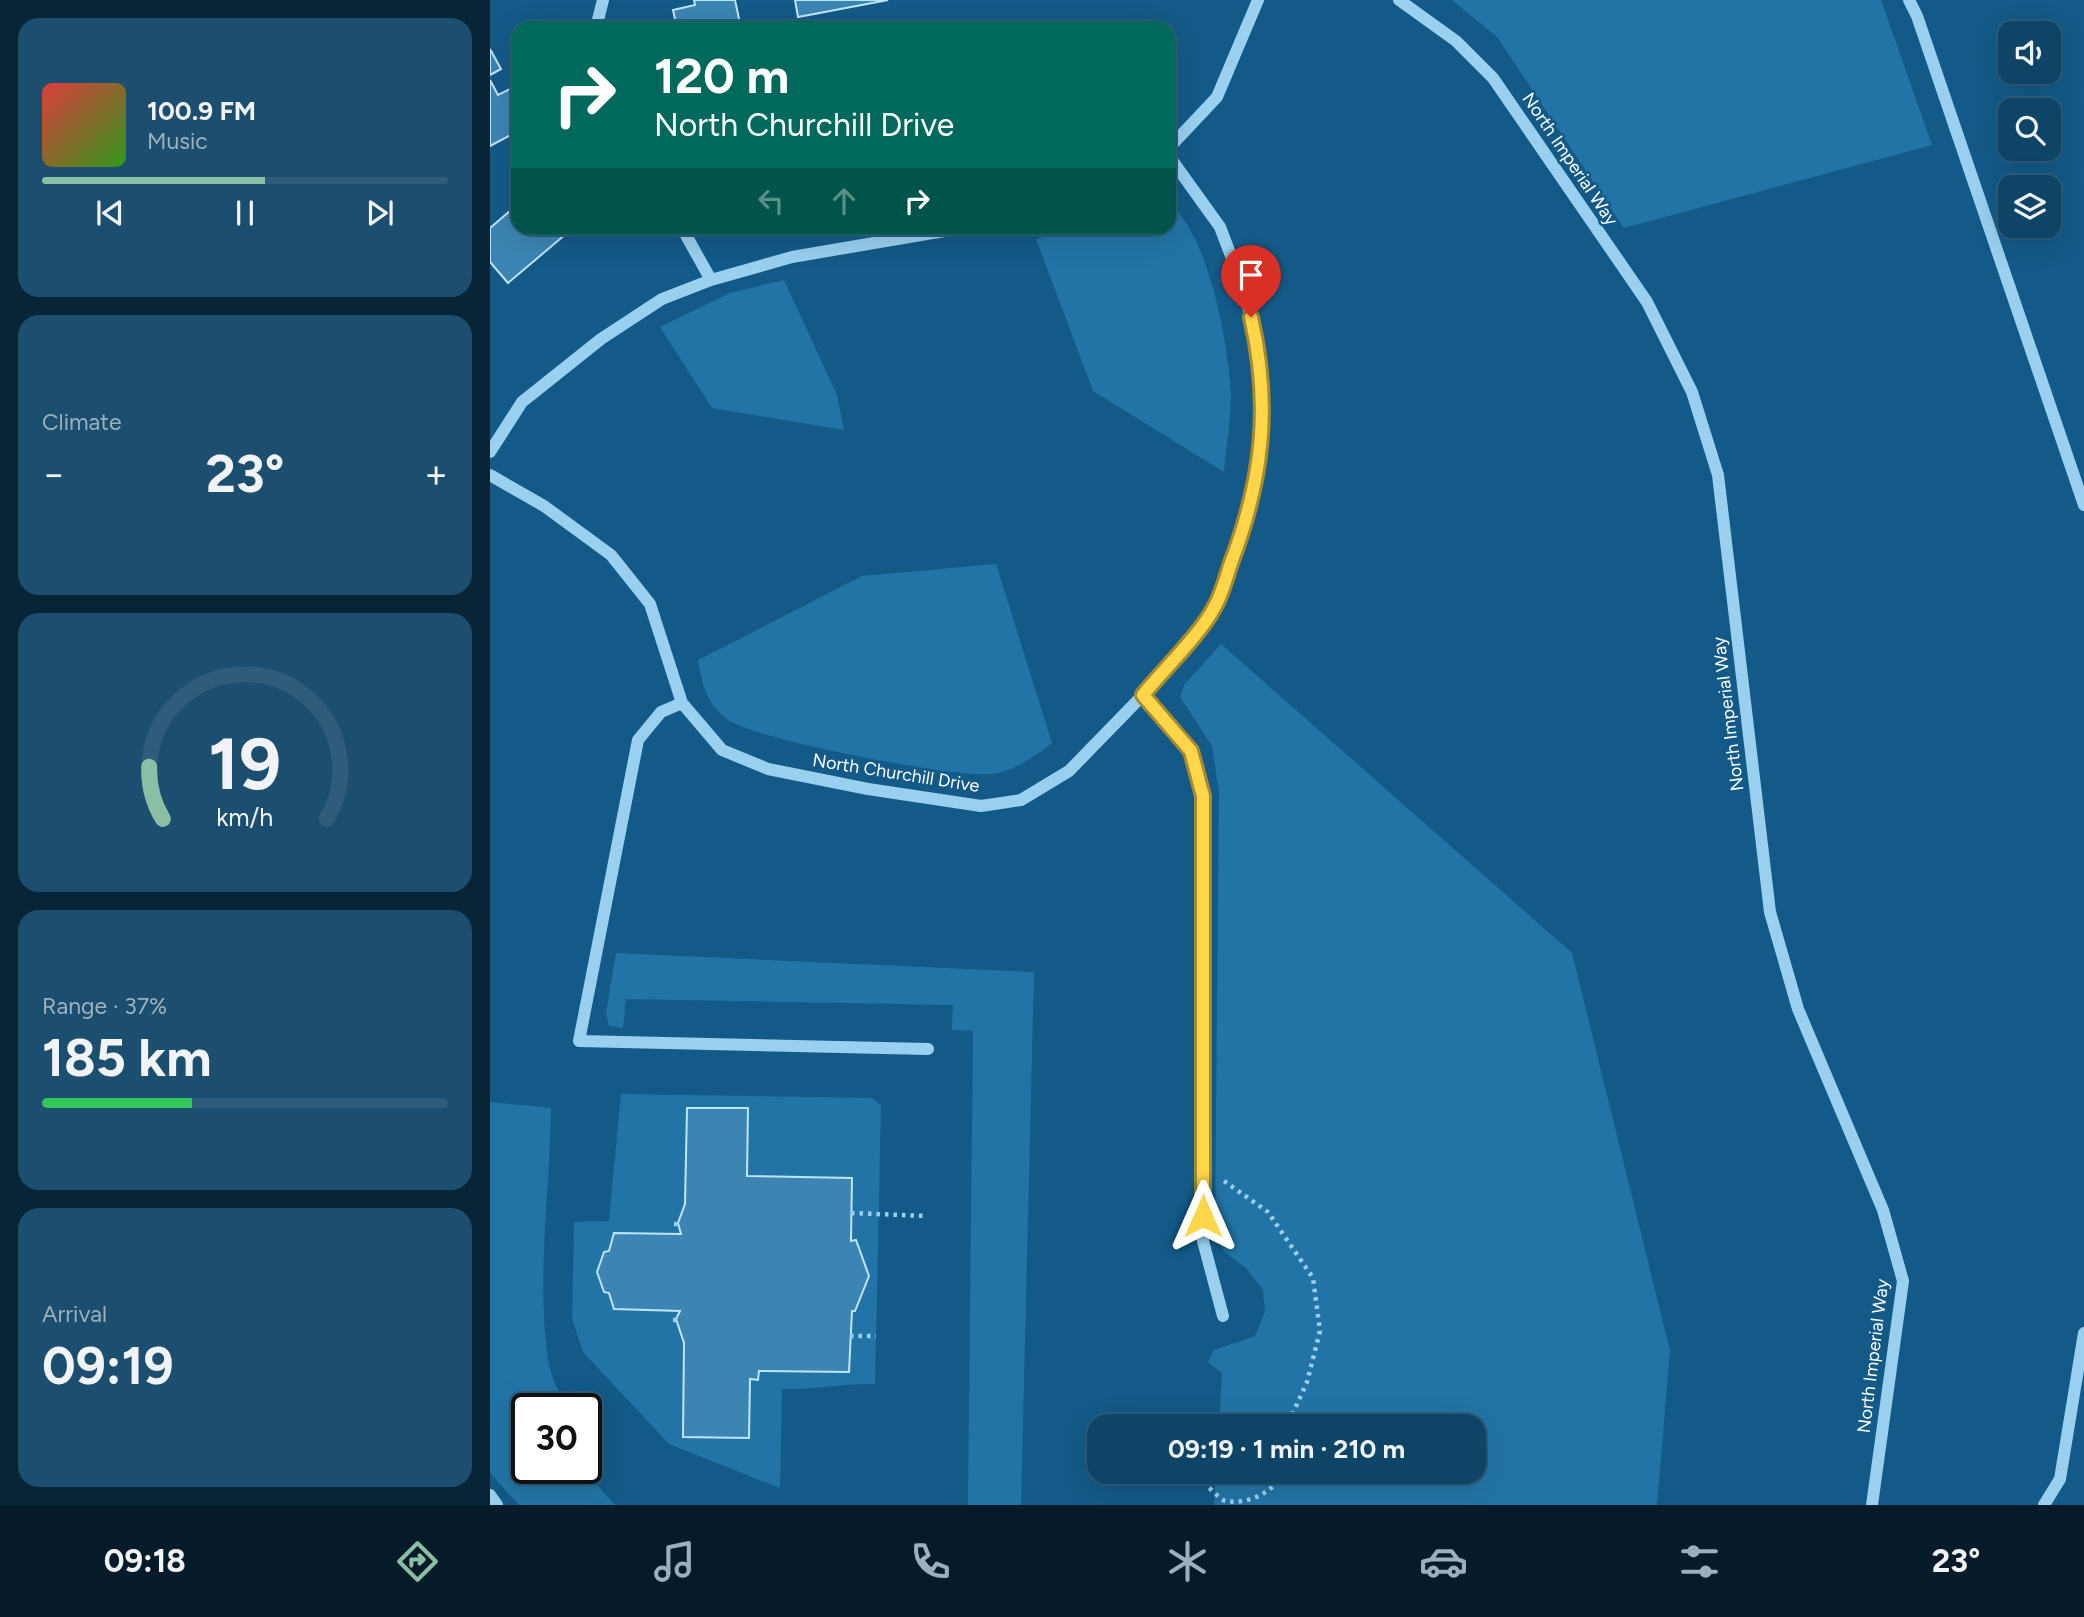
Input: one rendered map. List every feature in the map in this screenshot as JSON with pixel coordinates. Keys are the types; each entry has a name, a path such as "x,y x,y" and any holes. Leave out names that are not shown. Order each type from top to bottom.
{"street":[{"path":"1176,141 1217,97 1258,0"},
{"name":"North Imperial Way","path":"1399,0 1456,41 1493,78 1647,302 1692,392 1717,475 1770,912 1798,1009 1883,1210 1903,1281 1872,1505"},
{"path":"1909,0 1917,16 2084,505"},
{"path":"597,21 601,1"},
{"name":"North Churchill Drive","path":"490,475 544,506 611,555 650,604 682,703 722,750 768,769 981,806 1021,800 1069,771 1143,695 1214,608 1250,512 1260,459 1261,392 1257,344 1244,290 1220,227 1176,166"},
{"path":"686,235 710,280"},
{"path":"490,452 522,402 601,339 662,299 710,280 792,257 921,235"},
{"path":"1143,695 1191,751 1203,796 1203,1241 1223,1316"},
{"path":"682,703 661,712 638,740 579,1041 928,1049"},
{"path":"2044,1505 2060,1479 2084,1332"},
{"path":"490,1495 497,1505"}],"path":[{"path":"1203,1166 1268,1212 1313,1278 1320,1331 1307,1382 1292,1414"},
{"path":"851,1213 926,1216"},
{"path":"850,1336 876,1336"},
{"path":"1209,1484 1208,1487 1225,1501 1250,1503 1278,1484"}],"shaded area":[{"path":"1452,0 1881,0 1932,145 1624,228 1497,37"},
{"path":"1176,210 1183,218 1206,265 1226,349 1231,396 1224,472 1093,391 1036,239 1051,235 1176,235"},
{"path":"784,280 837,395 844,430 712,408 660,327 730,293"},
{"path":"996,564 1052,743 1016,767 991,774 970,774 899,764 813,747 745,728 727,719 714,706 706,692 698,660 862,576"},
{"path":"1221,644 1572,953 1670,1351 1657,1505 1214,1505 1215,1484 1486,1484 1486,1414 1220,1414 1222,1373 1208,1362 1214,1350 1255,1336 1265,1312 1263,1290 1246,1268 1224,1252 1215,1231 1219,792 1212,746 1180,697 1184,685"},
{"path":"616,953 1034,972 1021,1505 968,1505 973,1031 952,1030 953,1005 626,999 623,1028 609,1026 606,1013"},
{"path":"621,1094 872,1098 881,1105 875,1384 782,1389 780,1488 669,1444 583,1352 572,1319 574,1222 609,1221","holes":["688,1108 748,1109 747,1176 852,1179 851,1241 856,1240 869,1276 856,1311 852,1311 849,1372 759,1371 758,1379 750,1379 684,1436 684,1343 676,1319 680,1311 615,1309 609,1293 603,1292 597,1271 604,1252 681,1234 685,1204"]},
{"path":"490,1102 551,1108 543,1297 548,1359 560,1393 511,1393 511,1484 596,1484 615,1505 519,1505 490,1473"}],"building":[{"path":"694,0 735,0 740,21 675,21 673,10 695,5"},
{"path":"795,0 888,0 798,17"},
{"path":"490,49 501,69 490,75"},
{"path":"490,80 498,95 511,88 511,135 490,146"},
{"path":"511,210 511,235 565,235 508,283 490,262 490,228"},
{"path":"687,1108 748,1108 747,1176 852,1178 851,1241 856,1240 869,1276 855,1311 852,1311 849,1372 759,1371 758,1380 750,1379 749,1438 683,1437 684,1343 676,1319 680,1311 614,1309 609,1293 604,1292 597,1272 604,1252 609,1251 614,1233 681,1234 678,1223 685,1204"}],"route":[{"path":"1203,1216 1203,796 1191,751 1143,695 1214,608 1250,512 1260,459 1262,405 1257,344 1251,317"}]}
